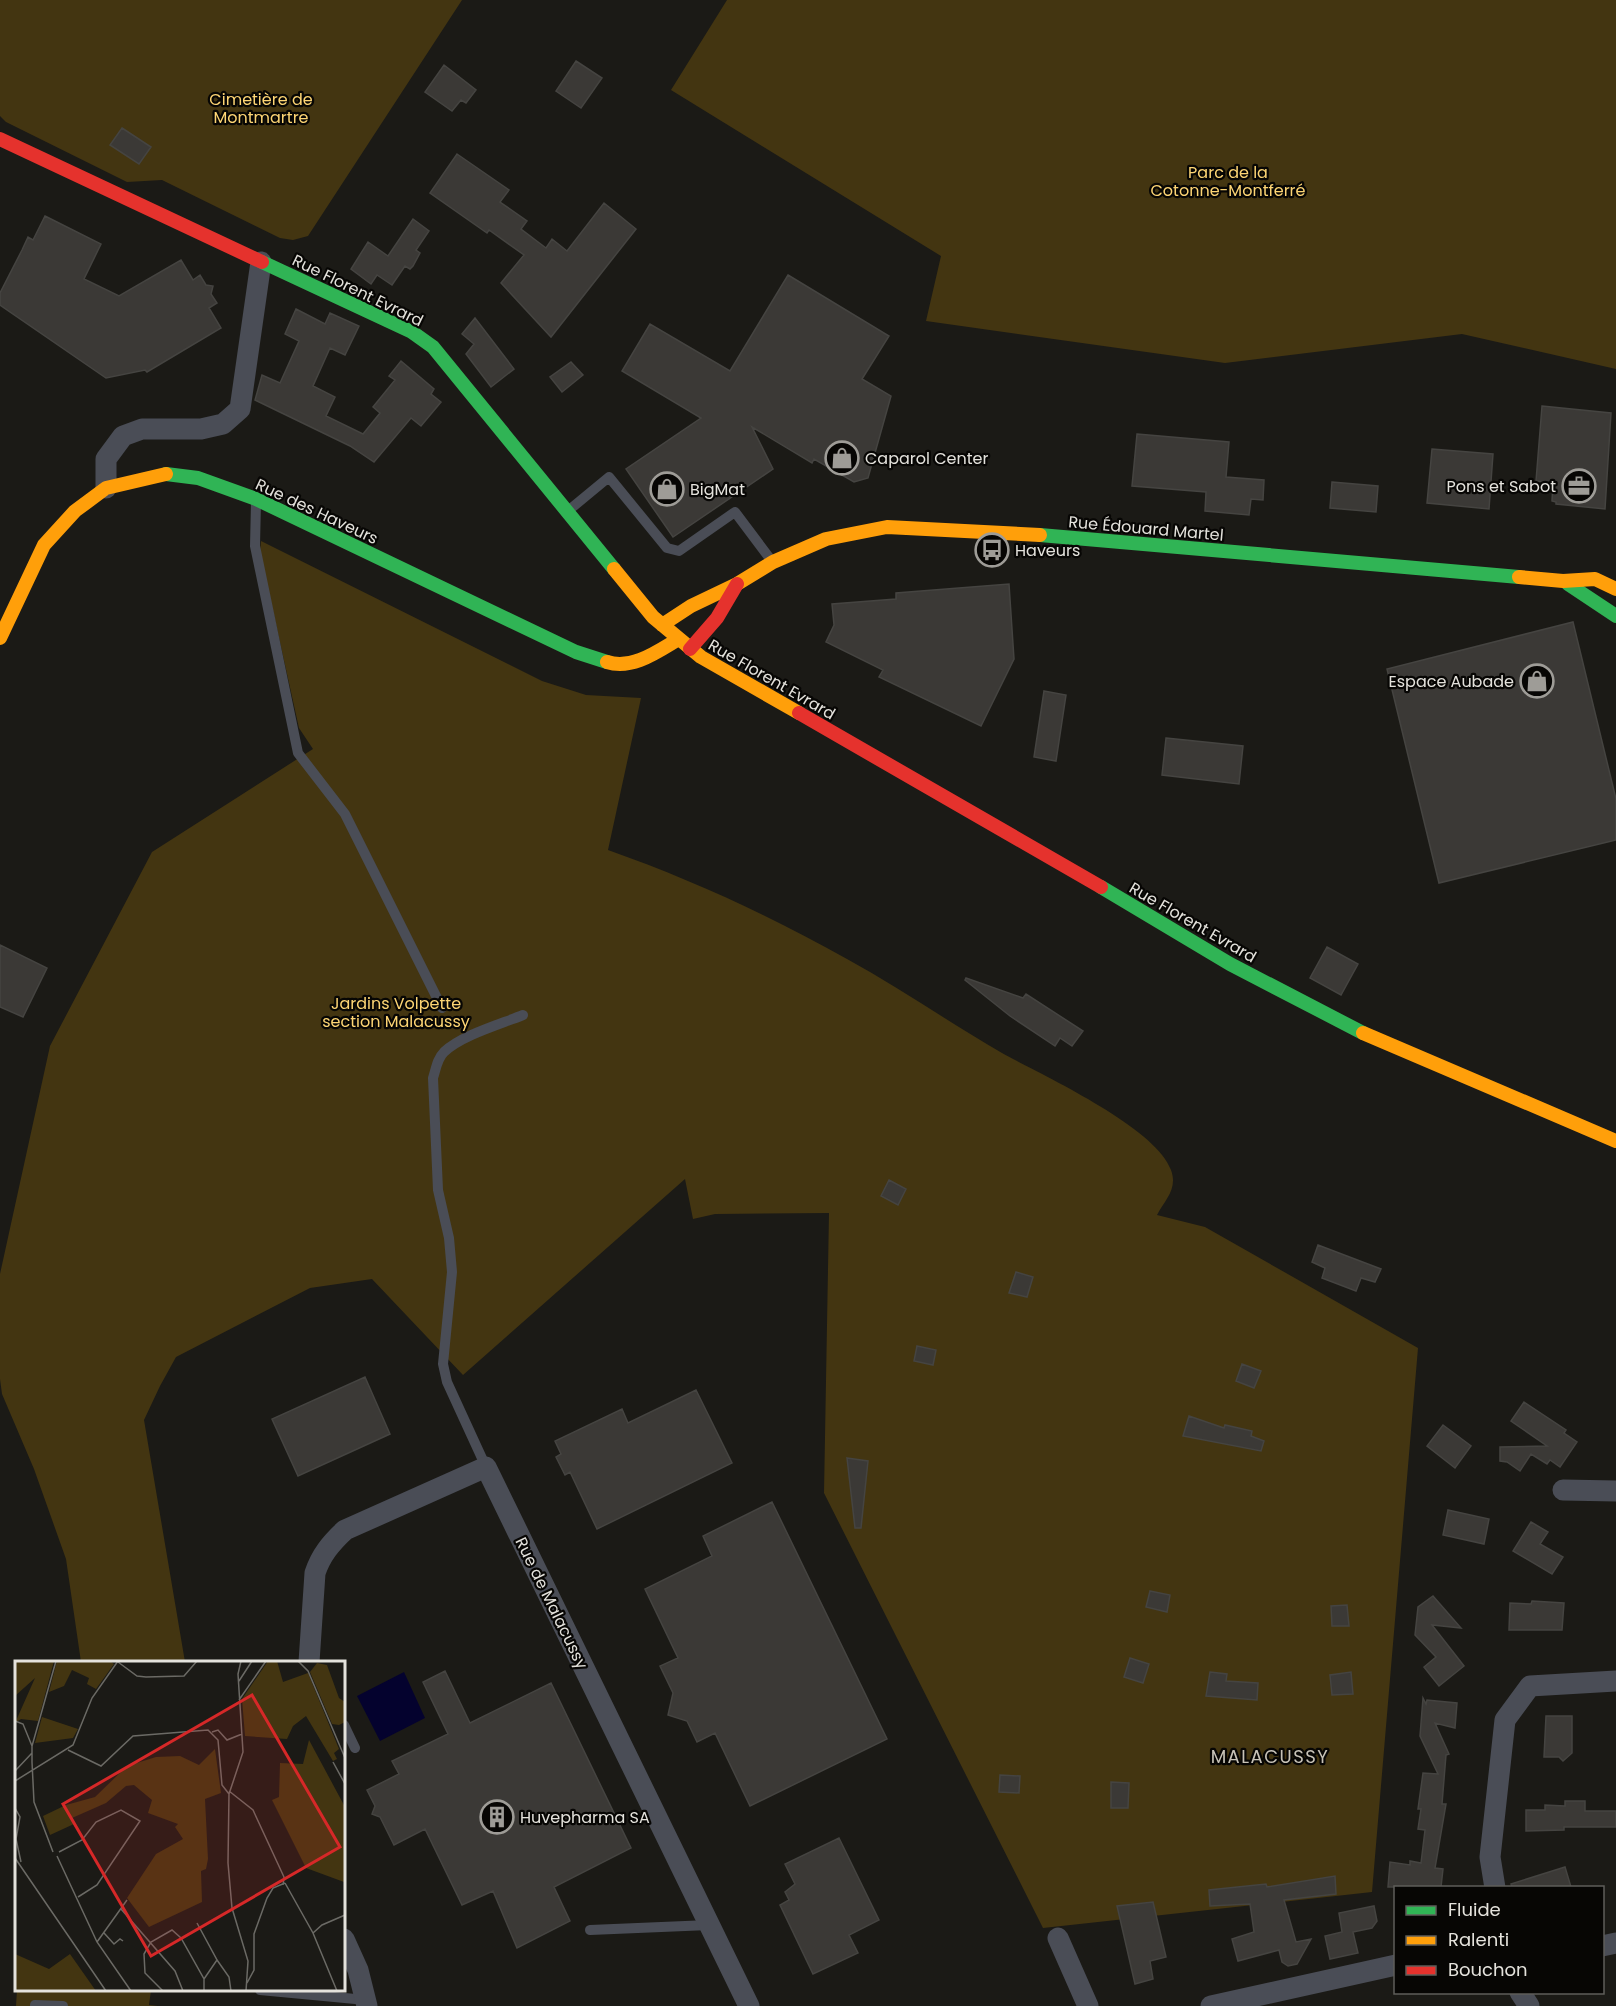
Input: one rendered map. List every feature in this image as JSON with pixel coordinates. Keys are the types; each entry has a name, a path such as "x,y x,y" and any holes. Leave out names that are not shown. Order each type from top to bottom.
{"street":[{"name":"Rue Florent Evrard","path":"0,139 412,332 433,347 662,625 690,650 1230,964 1356,1030 1616,1141"},
{"path":"106,488 106,459 123,436 142,429 201,429 223,424 240,409 261,262"},
{"name":"Rue des Haveurs","path":"0,638 44,545 75,511 106,488 167,474 198,478 256,499 576,652 613,664 646,659 677,640"},
{"name":"Rue Édouard Martel","path":"662,625 691,606 737,584 773,562 826,539 887,527 921,526 1563,581 1594,579 1616,589"},
{"name":"Rue Édouard Martel","path":"1563,581 1616,616"},
{"name":"Rue Édouard Martel","path":"690,650 717,618 737,584"},
{"path":"309,1661 315,1574 330,1543 345,1530 486,1467"},
{"name":"Rue de Malacussy","path":"486,1467 749,2006"},
{"path":"1563,1490 1616,1491"},
{"path":"1495,1886 1490,1857 1504,1720 1530,1686 1616,1681"},
{"path":"1058,1938 1088,2006"},
{"path":"345,1941 358,1970 367,2003"},
{"path":"1211,2006 1394,1965"}],"lane":[{"path":"567,511 609,477 667,548 679,551 735,512 773,562"},
{"path":"256,499 255,546 298,753 345,814 442,1008"},
{"path":"486,1467 447,1382 443,1364 452,1272 449,1238 438,1190 433,1078 437,1063 443,1053 456,1043 523,1015"},
{"path":"345,1727 355,1748"},
{"path":"590,1930 709,1925"},
{"path":"304,1992 367,2003"},
{"path":"35,2005 63,2006"}],"green space":[{"name":"Cimetière de Montmartre","path":"0,0 462,0 308,236 293,240 280,238 162,180 127,182 6,122 0,116"},
{"name":"Parc de la Cotonne-Montferré","path":"727,0 1616,0 1616,369 1462,334 1225,363 926,321 941,256 671,90"},
{"name":"Jardins Volpette section Malacussy","path":"261,541 542,681 586,695 641,698 608,850 730,899 818,943 867,970 1002,1053 1096,1104 1144,1137 1161,1154 1171,1170 1172,1189 1157,1215 1205,1227 1418,1348 1372,1892 1043,1928 824,1493 829,1213 715,1214 693,1219 685,1179 463,1375 372,1279 310,1288 176,1357 144,1420 185,1661 81,1661 66,1559 34,1469 2,1394 0,1274 50,1046 152,852 313,749 299,728 260,552"},
{"path":"17,1991 151,1991 149,2005 158,2006 16,2006"}],"shaded area":[{"path":"404,1672 425,1718 380,1741 357,1696"}],"building":[{"path":"576,61 602,78 581,108 556,91"},
{"path":"444,65 476,90 466,103 461,100 452,111 425,92"},
{"path":"122,128 151,147 139,164 110,145"},
{"path":"457,154 509,190 500,202 527,221 521,229 546,248 552,239 567,251 604,203 636,229 551,337 501,283 524,255 489,230 487,233 430,193"},
{"path":"45,216 101,244 84,279 119,296 181,260 193,280 200,275 206,285 213,286 211,294 217,303 209,308 221,328 147,372 145,370 106,378 0,305 0,293 28,237 33,240"},
{"path":"413,219 429,231 416,250 420,253 413,266 410,269 405,266 392,285 377,275 371,284 351,269 368,242 388,256"},
{"path":"788,275 889,336 862,379 891,396 868,478 854,482 814,459 812,463 752,427 773,469 673,537 626,469 701,418 622,371 650,324 730,371"},
{"path":"296,309 325,324 330,313 359,326 345,355 330,348 313,386 335,397 326,416 363,434 380,413 373,407 395,380 389,376 401,361 434,389 431,394 441,402 421,426 411,418 374,462 350,446 255,400 262,375 280,383 299,341 285,334"},
{"path":"475,318 514,369 491,387 466,354 474,344 462,334"},
{"path":"571,362 583,375 562,392 550,377"},
{"path":"1542,406 1611,413 1605,509 1556,504 1552,501 1553,483 1536,481"},
{"path":"1137,434 1229,442 1226,477 1264,480 1263,500 1251,499 1249,515 1205,511 1206,492 1132,486"},
{"path":"1432,449 1493,454 1489,509 1427,503"},
{"path":"1332,482 1378,486 1376,512 1330,508"},
{"path":"1009,584 1014,659 981,726 879,677 883,670 826,642 834,625 832,604 896,599 896,593"},
{"path":"1573,622 1616,799 1616,840 1439,883 1387,669"},
{"path":"1044,691 1066,695 1056,761 1034,757"},
{"path":"1166,738 1243,746 1239,784 1162,775"},
{"path":"0,945 47,968 23,1017 0,1007"},
{"path":"1327,947 1358,964 1341,995 1310,978"},
{"path":"966,978 1023,998 1026,994 1083,1031 1072,1046 1060,1038 1055,1046 1010,1016 965,980"},
{"path":"889,1180 906,1189 898,1205 881,1196"},
{"path":"1318,1245 1381,1269 1375,1282 1361,1278 1356,1291 1322,1278 1325,1268 1312,1262"},
{"path":"1016,1272 1033,1277 1027,1297 1009,1293"},
{"path":"917,1346 936,1350 933,1365 914,1361"},
{"path":"1242,1364 1261,1371 1254,1388 1236,1381"},
{"path":"365,1377 390,1434 298,1476 272,1419"},
{"path":"696,1390 732,1463 597,1529 570,1472 565,1475 556,1457 561,1454 555,1441 622,1409 628,1423"},
{"path":"1524,1402 1566,1430 1564,1433 1577,1442 1560,1467 1550,1460 1547,1464 1531,1454 1520,1471 1507,1462 1500,1461 1500,1447 1547,1446 1511,1421"},
{"path":"1189,1416 1224,1428 1225,1425 1252,1431 1251,1436 1264,1441 1261,1451 1183,1436"},
{"path":"1443,1425 1471,1446 1455,1468 1427,1446"},
{"path":"847,1458 868,1461 861,1528 855,1528"},
{"path":"772,1502 887,1739 750,1806 715,1733 697,1742 687,1721 668,1715 673,1693 660,1666 678,1658 645,1589 712,1556 703,1536"},
{"path":"1448,1510 1489,1519 1484,1544 1443,1535"},
{"path":"1531,1522 1548,1532 1540,1544 1563,1557 1552,1574 1513,1551"},
{"path":"1150,1591 1170,1595 1167,1612 1146,1607"},
{"path":"1433,1596 1461,1628 1432,1625 1464,1666 1439,1686 1424,1667 1436,1657 1415,1635 1418,1607"},
{"path":"1532,1601 1564,1603 1562,1630 1509,1630 1510,1603 1531,1604"},
{"path":"1347,1605 1349,1626 1332,1626 1331,1606"},
{"path":"1130,1658 1149,1664 1143,1683 1124,1677"},
{"name":"Huvepharma SA","path":"445,1671 470,1723 551,1683 631,1848 554,1887 570,1921 517,1948 493,1891 462,1905 425,1829 394,1845 380,1817 372,1814 375,1806 367,1790 399,1774 392,1761 448,1734 423,1682"},
{"path":"1210,1672 1227,1674 1226,1681 1258,1683 1257,1700 1206,1696"},
{"path":"1351,1672 1353,1694 1332,1695 1330,1675"},
{"path":"1423,1698 1426,1704 1427,1700 1457,1703 1455,1728 1435,1723 1449,1754 1446,1755 1442,1804 1446,1804 1435,1868 1443,1869 1441,1886 1388,1887 1390,1862 1410,1865 1410,1861 1421,1863 1425,1830 1418,1829 1421,1809 1418,1809 1423,1773 1438,1774 1420,1736"},
{"path":"1546,1716 1572,1716 1572,1753 1563,1761 1559,1757 1544,1757"},
{"path":"1000,1775 1020,1776 1019,1793 999,1792"},
{"path":"1111,1782 1129,1783 1128,1808 1111,1808"},
{"path":"1565,1801 1585,1801 1585,1811 1616,1811 1616,1827 1564,1827 1564,1830 1526,1831 1526,1810 1545,1810 1545,1805 1565,1806"},
{"path":"839,1838 879,1920 849,1935 858,1953 813,1974 780,1905 789,1900 785,1892 795,1884 785,1864"},
{"path":"1565,1867 1571,1886 1512,1886 1511,1884"},
{"path":"1335,1876 1336,1894 1284,1900 1296,1942 1311,1939 1297,1964 1288,1966 1282,1962 1279,1950 1238,1961 1232,1939 1254,1932 1250,1904 1210,1906 1209,1890 1266,1884 1267,1887"},
{"path":"1153,1902 1166,1957 1150,1961 1153,1979 1135,1984 1117,1906"},
{"path":"1374,1906 1377,1921 1372,1928 1353,1932 1358,1953 1330,1959 1325,1936 1342,1932 1339,1913"}],"traffic: fast":[{"path":"262,262 412,332 433,347 614,569"},
{"path":"166,474 198,478 256,499 576,652 607,662"},
{"path":"1040,535 1519,577"},
{"path":"1568,584 1616,616"},
{"path":"1101,887 1230,964 1363,1033"}],"traffic: slow":[{"path":"0,638 44,545 75,511 106,488 166,474"},
{"path":"662,625 691,606 737,584 773,562 826,539 887,527 1040,535"},
{"path":"614,569 653,617 701,657 799,713"},
{"path":"1519,577 1563,581 1595,579 1616,589"},
{"path":"607,662 616,664 635,662 677,640"},
{"path":"1363,1033 1616,1141"}],"traffic: jam":[{"path":"0,139 262,262"},
{"path":"690,649 717,618 737,584"},
{"path":"799,713 1101,887"}],"place":[{"name":"Caparol Center","path":"842,458"},
{"name":"Pons et Sabot","path":"1579,486"},
{"name":"BigMat","path":"667,489"},
{"name":"Haveurs","path":"992,550"},
{"name":"Espace Aubade","path":"1537,681"},
{"name":"Huvepharma SA","path":"497,1817"}],"district":[{"name":"MALACUSSY","path":"1270,1757"}]}
